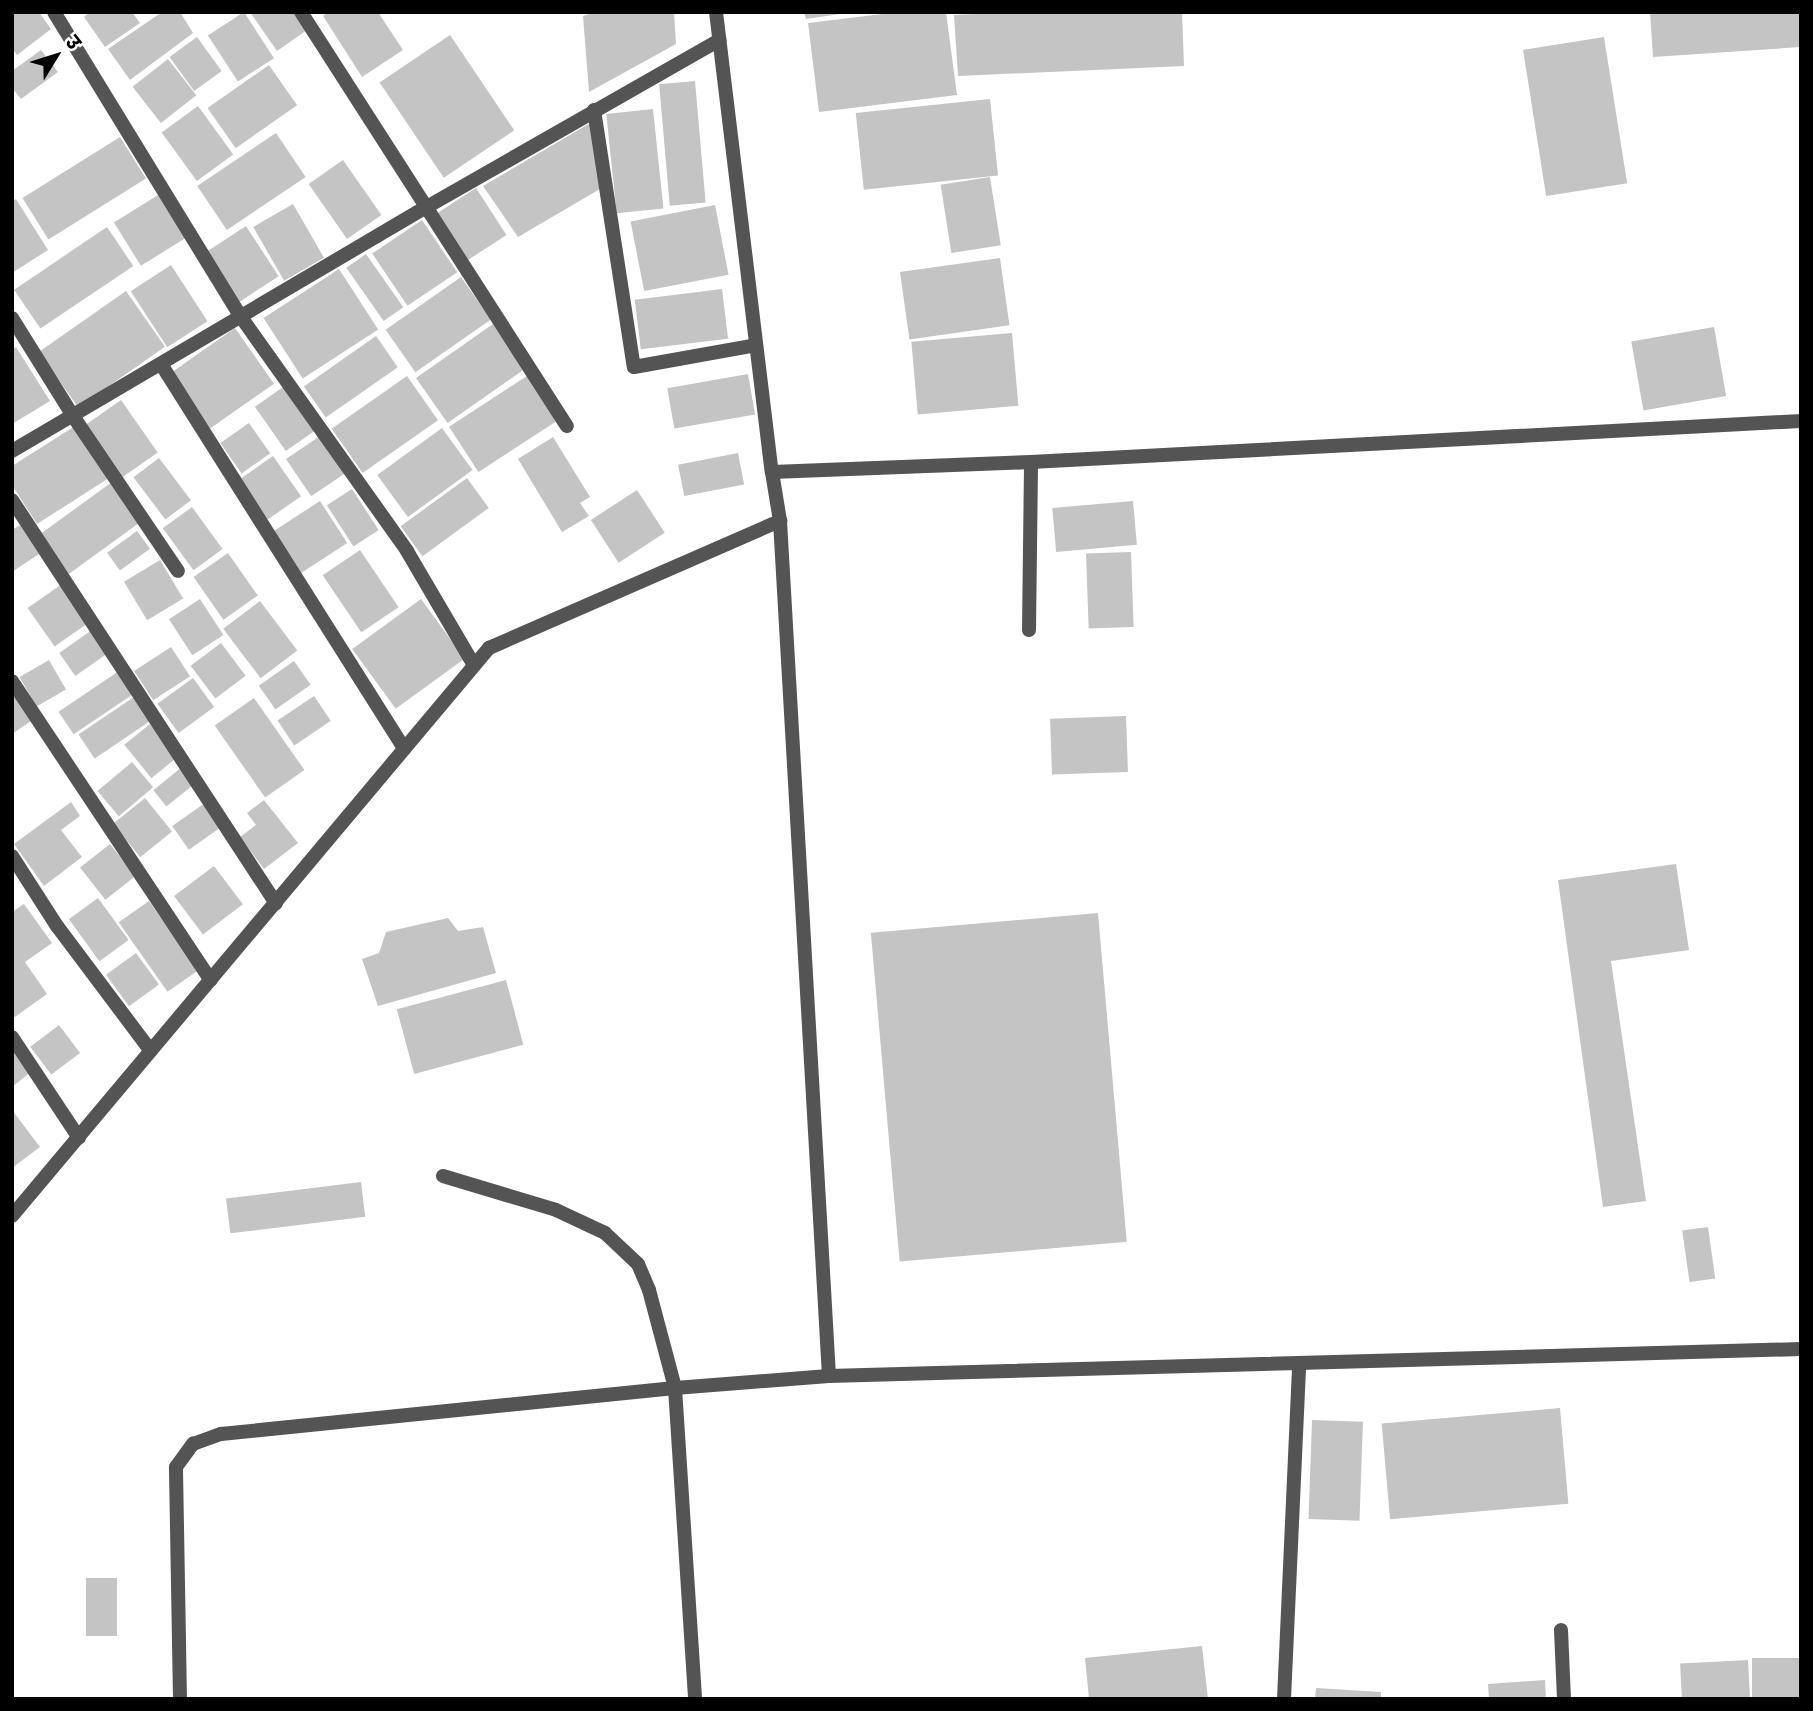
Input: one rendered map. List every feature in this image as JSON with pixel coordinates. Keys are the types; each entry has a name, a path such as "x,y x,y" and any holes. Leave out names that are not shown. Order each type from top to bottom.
{"street":[{"path":"54,12 241,317 407,551 474,665"},
{"path":"301,12 567,426"},
{"path":"716,12 780,521 829,1377"},
{"path":"12,451 425,208 719,40"},
{"path":"594,110 634,367 757,345"},
{"path":"12,318 73,416 178,571"},
{"path":"161,364 404,749"},
{"path":"772,472 1031,462 1801,421"},
{"path":"1029,631 1031,462"},
{"path":"12,500 276,903"},
{"path":"12,1216 489,648 780,521"},
{"path":"12,681 211,980"},
{"path":"12,856 57,926 151,1051"},
{"path":"12,1037 79,1138"},
{"path":"443,1176 556,1210 605,1233 638,1264 649,1290 675,1388 695,1699"},
{"path":"180,1699 176,1467 192,1444 220,1434 675,1388 829,1377 1801,1349"},
{"path":"1284,1699 1299,1364"},
{"path":"1561,1630 1564,1699"}],"building":[{"path":"12,12 39,12 51,29 17,55 12,48"},
{"path":"90,12 132,12 140,23 105,47 84,17"},
{"path":"162,12 180,12 193,33 130,80 108,49"},
{"path":"244,12 274,58 238,82 208,35"},
{"path":"250,12 296,12 307,30 277,51"},
{"path":"328,12 378,12 403,50 362,77 323,16"},
{"path":"597,12 674,12 676,44 589,92 583,16"},
{"path":"804,12 840,12 840,14 806,19"},
{"path":"899,12 946,12 957,95 819,112 808,23"},
{"path":"1019,12 1182,12 1184,66 958,76 954,15"},
{"path":"1650,12 1801,12 1801,47 1653,57"},
{"path":"450,35 514,130 444,178 380,83"},
{"path":"197,37 222,71 194,91 169,57"},
{"path":"1604,37 1627,183 1546,196 1523,50"},
{"path":"41,50 58,72 21,99 12,88 12,71"},
{"path":"168,59 196,95 161,123 133,87"},
{"path":"269,65 297,105 236,148 208,108"},
{"path":"695,81 706,203 670,206 659,84"},
{"path":"990,99 998,176 864,190 856,113"},
{"path":"198,106 233,155 197,181 162,132"},
{"path":"653,109 663,208 617,213 606,114"},
{"path":"592,122 600,189 518,237 483,186"},
{"path":"276,133 306,177 227,230 197,186"},
{"path":"120,137 146,179 48,239 22,198"},
{"path":"343,160 381,215 347,239 309,184"},
{"path":"990,177 1001,245 951,253 941,185"},
{"path":"476,188 506,235 465,262 434,215"},
{"path":"158,195 185,238 141,266 114,223"},
{"path":"16,199 48,250 12,273 12,202"},
{"path":"293,204 324,258 284,281 253,227"},
{"path":"715,205 729,275 644,291 631,221"},
{"path":"422,220 457,272 407,306 372,254"},
{"path":"246,226 279,276 238,302 206,252"},
{"path":"107,227 133,266 40,329 14,290"},
{"path":"366,254 403,307 384,321 346,268"},
{"path":"1000,258 1009,325 909,339 900,272"},
{"path":"171,265 207,321 167,347 131,291"},
{"path":"339,269 378,329 303,378 264,318"},
{"path":"461,277 491,320 415,372 386,330"},
{"path":"722,289 728,339 641,349 635,300"},
{"path":"126,291 165,347 78,408 39,352"},
{"path":"493,324 525,369 448,423 416,378"},
{"path":"1714,327 1726,396 1643,411 1631,342"},
{"path":"235,328 274,384 210,428 171,373"},
{"path":"1012,333 1018,406 918,415 911,342"},
{"path":"376,336 398,367 326,418 304,386"},
{"path":"16,347 50,401 12,424 12,350"},
{"path":"748,374 755,414 674,429 667,388"},
{"path":"407,376 438,420 363,473 332,429"},
{"path":"527,376 556,421 478,472 449,427"},
{"path":"286,385 317,429 286,451 255,407"},
{"path":"121,400 158,452 122,478 85,425"},
{"path":"249,423 270,453 242,473 220,443"},
{"path":"75,426 109,478 37,524 12,485 12,466"},
{"path":"442,428 473,470 408,517 377,475"},
{"path":"320,436 345,473 311,496 286,459"},
{"path":"553,437 590,497 580,503 589,516 562,532 518,459"},
{"path":"738,453 744,484 684,496 678,465"},
{"path":"273,456 301,496 264,522 236,482"},
{"path":"159,458 191,500 165,520 133,477"},
{"path":"467,478 489,508 422,556 401,526"},
{"path":"112,482 141,522 69,574 40,534"},
{"path":"352,489 379,530 354,546 327,505"},
{"path":"637,490 665,533 619,563 591,520"},
{"path":"320,501 347,543 301,573 274,531"},
{"path":"1133,501 1137,545 1056,552 1052,508"},
{"path":"192,507 223,549 193,570 163,528"},
{"path":"20,525 39,554 12,572 12,530"},
{"path":"137,531 150,549 120,571 107,553"},
{"path":"360,550 399,607 361,632 323,575"},
{"path":"1131,552 1134,627 1089,629 1086,554"},
{"path":"228,553 258,596 223,620 194,577"},
{"path":"160,560 183,599 147,620 124,582"},
{"path":"62,584 89,623 55,647 28,608"},
{"path":"200,599 223,635 192,655 169,619"},
{"path":"421,599 464,659 396,709 352,649"},
{"path":"260,601 297,651 261,678 223,629"},
{"path":"92,630 108,653 75,676 59,653"},
{"path":"221,643 246,676 215,699 191,666"},
{"path":"171,647 190,676 153,700 134,671"},
{"path":"49,660 66,689 37,706 20,677"},
{"path":"294,661 311,685 275,709 259,686"},
{"path":"119,671 134,693 74,734 58,712"},
{"path":"193,678 214,707 179,733 157,704"},
{"path":"12,687 34,719 12,734"},
{"path":"314,696 331,721 294,745 278,721"},
{"path":"134,697 150,721 95,759 78,734"},
{"path":"254,698 304,770 265,798 215,726"},
{"path":"1126,716 1128,772 1052,775 1050,719"},
{"path":"150,724 177,757 151,778 124,745"},
{"path":"132,762 153,787 119,816 98,791"},
{"path":"182,767 195,783 166,807 153,790"},
{"path":"145,798 172,831 140,857 113,824"},
{"path":"264,800 298,843 264,869 240,837 256,825 247,813"},
{"path":"71,802 80,816 61,830 82,857 44,886 14,844"},
{"path":"205,803 222,827 189,850 172,826"},
{"path":"110,844 135,876 105,900 80,867"},
{"path":"1676,864 1689,950 1611,961 1646,1201 1603,1207 1558,880"},
{"path":"214,866 243,904 203,934 174,896"},
{"path":"98,898 129,940 99,961 69,919"},
{"path":"149,901 198,971 167,992 119,922"},
{"path":"24,904 52,943 25,962 47,994 12,1019 12,912"},
{"path":"1098,913 1127,1242 900,1262 871,933"},
{"path":"448,918 458,931 483,927 496,973 378,1006 362,959 379,953 386,932"},
{"path":"136,953 159,985 129,1006 106,975"},
{"path":"506,980 523,1045 414,1074 397,1009"},
{"path":"59,1025 80,1053 51,1075 30,1047"},
{"path":"12,1046 32,1071 12,1087"},
{"path":"12,1110 40,1147 12,1168"},
{"path":"361,1182 365,1217 230,1233 226,1199"},
{"path":"1708,1227 1715,1278 1689,1282 1682,1231"},
{"path":"1560,1408 1568,1504 1390,1519 1382,1424"},
{"path":"1312,1420 1363,1422 1360,1521 1309,1519"},
{"path":"86,1578 117,1578 117,1636 86,1636"},
{"path":"1202,1646 1208,1699 1089,1699 1085,1658"},
{"path":"1752,1658 1801,1658 1801,1699 1752,1699"},
{"path":"1748,1660 1750,1699 1682,1699 1680,1664"},
{"path":"1545,1680 1546,1699 1489,1699 1488,1684"},
{"path":"1316,1688 1381,1692 1381,1699 1315,1699"}]}
